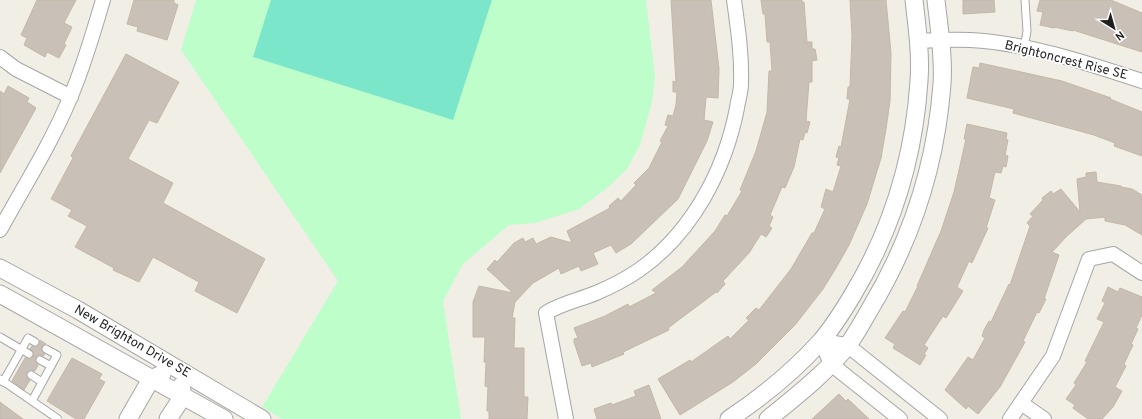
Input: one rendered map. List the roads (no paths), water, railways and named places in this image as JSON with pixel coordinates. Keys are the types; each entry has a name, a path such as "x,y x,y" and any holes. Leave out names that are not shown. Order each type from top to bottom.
{"street":[{"path":"0,230 55,132 71,97 86,59 103,0"},
{"path":"566,419 546,313 559,305 596,293 639,270 672,242 699,205 720,168 733,126 741,85 739,36 734,0"},
{"path":"729,419 777,383 821,340 840,315 863,278 880,245 897,203 908,162 915,125 919,80 918,41 914,0"},
{"path":"768,419 831,364 848,345 882,290 901,252 917,210 936,132 942,83 941,40 936,0"},
{"name":"Brightoncrest Rise SE","path":"918,41 970,40 1024,48 1090,64 1142,81"},
{"path":"0,57 16,69 71,97"},
{"path":"1010,419 1053,356 1088,259 1114,254 1142,273"},
{"name":"New Brighton Drive SE","path":"0,268 78,310 262,419"},
{"name":"New Brighton Drive SE","path":"0,294 224,419"},
{"path":"821,340 848,345 940,419"},
{"path":"821,340 831,364 900,419"},
{"path":"128,419 151,379 177,369 183,396 168,419"},
{"path":"1020,403 1044,419"}],"lane":[{"path":"1024,48 1027,31 1025,0"},
{"path":"0,338 29,354"},
{"path":"35,342 28,338 2,380 58,419"},
{"path":"32,401 58,355 46,349"},
{"path":"40,360 51,366"},
{"path":"13,364 20,368"},
{"path":"32,375 42,382"}]}
